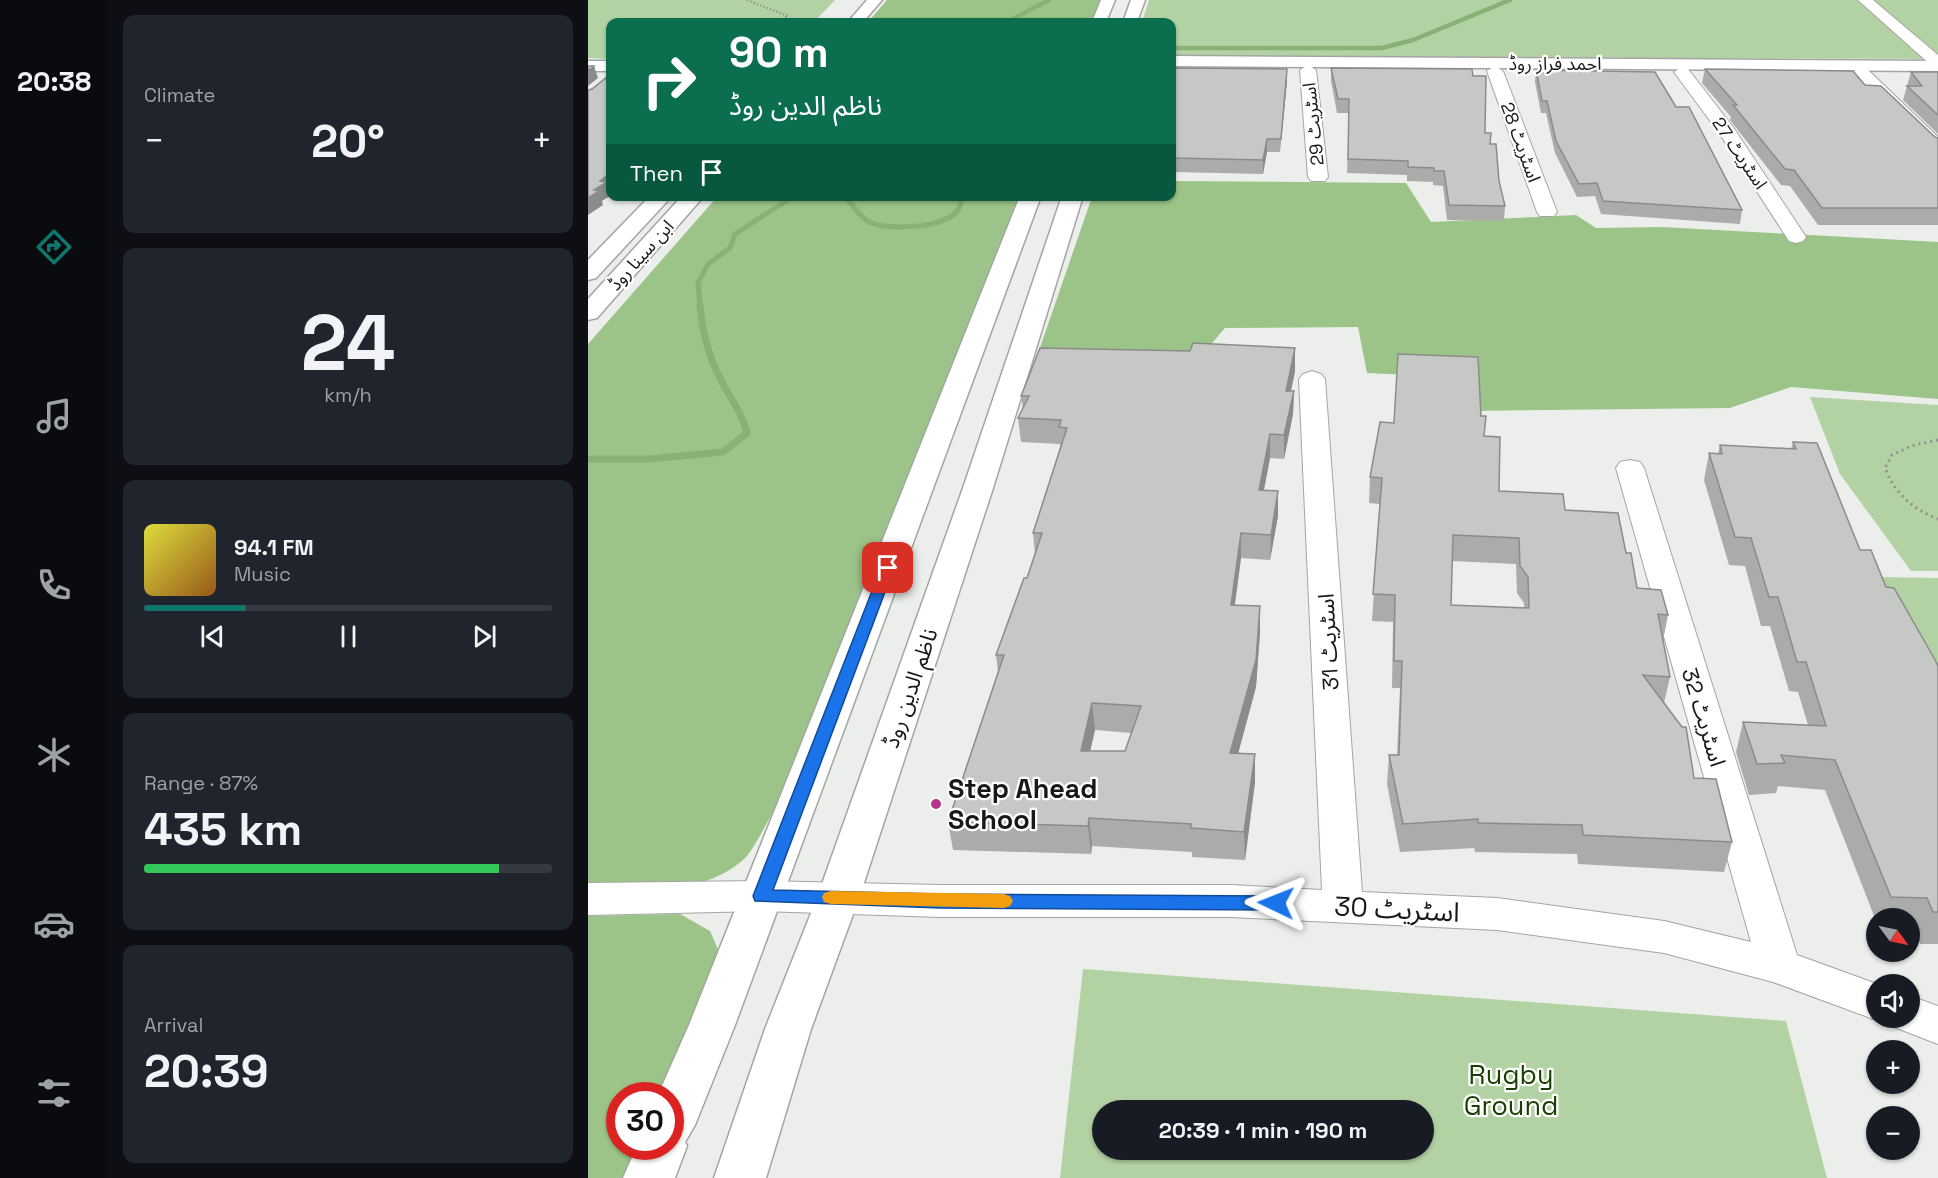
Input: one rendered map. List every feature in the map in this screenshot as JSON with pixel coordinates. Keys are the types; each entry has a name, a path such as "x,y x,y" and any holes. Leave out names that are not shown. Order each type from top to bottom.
{"main road":[{"path":"859,18 875,0"},
{"path":"1101,18 1108,0"},
{"path":"1131,18 1138,0"},
{"path":"588,56 606,56"},
{"name":"احمد فراز روڈ","path":"1176,65 1938,64"},
{"name":"احمد فراز روڈ","path":"1176,65 1308,70 1938,72"},
{"path":"588,66 606,66"},
{"name":"ابن سینا روڈ","path":"588,273 657,201"},
{"name":"ابن سینا روڈ","path":"588,313 598,291 689,201"},
{"path":"684,1092 762,896 1029,201"},
{"name":"ناظم الدین روڈ","path":"740,1178 788,1029 838,898 978,488 1070,201"},
{"path":"649,1178 656,1160"}],"street":[{"path":"1865,0 1938,64"},
{"name":"اسٹریٹ 29","path":"1308,70 1318,177"},
{"name":"اسٹریٹ 28","path":"1495,71 1547,212"},
{"name":"اسٹریٹ 27","path":"1682,72 1727,131 1796,237"},
{"path":"1861,72 1938,147"},
{"name":"اسٹریٹ 31","path":"1312,379 1343,905"},
{"name":"اسٹریٹ 32","path":"1630,468 1779,966"},
{"name":"اسٹریٹ 30","path":"588,899 762,896 940,901 1231,901 1497,914 1664,937 1779,966 1866,998"},
{"path":"1920,1018 1938,1025"}],"path":[{"path":"747,0 787,15 787,18"},
{"path":"1938,440 1911,446 1892,455 1885,468 1890,484 1905,501 1938,519"}],"green space":[{"path":"588,0 835,0 818,18 606,18 606,59 588,58"},
{"path":"887,0 1101,0 1092,18 871,18"},
{"path":"1149,0 1938,0 1938,59 1176,56 1176,18 1143,18"},
{"path":"1176,181 1406,183 1431,222 1576,215 1596,228 1662,227 1938,242 1938,399 1791,387 1730,408 1466,411 1452,377 1367,373 1358,327 1225,328 1193,365 1034,365 1091,201 1176,201"},
{"path":"713,201 1019,201 782,795 764,829 744,859 709,880 690,885 649,890 588,889 588,344"},
{"path":"1810,397 1938,405 1938,571 1911,571 1840,474"},
{"path":"1879,577 1938,578 1938,690"},
{"path":"680,914 710,931 723,961 675,1082 606,1082 606,1160 645,1160 638,1178 588,1178 588,916"},
{"name":"Rugby Ground","path":"1083,969 1786,1021 1827,1178 1060,1178"}],"building":[{"path":"1176,68 1287,69 1281,139 1267,139 1263,160 1176,158"},
{"path":"1331,68 1472,69 1473,76 1486,76 1485,133 1491,133 1490,144 1496,144 1499,181 1505,206 1449,205 1444,171 1434,171 1434,168 1408,167 1408,161 1348,159 1349,99 1338,99"},
{"path":"1705,69 1853,71 1865,85 1881,86 1938,138 1938,208 1822,208 1794,170 1785,169 1733,105 1737,105"},
{"path":"1536,70 1655,72 1676,107 1689,107 1742,210 1603,201 1597,183 1579,184 1556,141 1547,101 1542,101"},
{"path":"1911,72 1938,72 1938,115 1907,86 1922,86"},
{"path":"606,78 606,176 600,181 606,183 594,190 599,191 588,198 588,90"},
{"path":"1193,343 1295,348 1286,391 1294,391 1284,435 1270,434 1259,490 1278,491 1271,535 1241,533 1231,605 1260,606 1256,660 1230,753 1255,754 1244,832 1191,828 1191,824 1089,818 1088,826 948,822 1004,655 996,655 1024,578 1027,578 1042,533 1033,533 1067,428 1059,427 1061,420 1018,418 1029,396 1021,396 1040,348 1190,351","holes":["1092,703 1141,706 1125,751 1081,751"]},
{"path":"1398,354 1478,357 1481,416 1486,416 1484,436 1500,437 1499,491 1563,494 1565,510 1618,513 1626,553 1631,553 1637,588 1661,590 1668,615 1658,614 1670,677 1643,675 1682,727 1686,727 1694,778 1716,779 1732,842 1583,835 1582,825 1478,823 1478,819 1403,824 1389,755 1399,755 1402,661 1394,661 1395,595 1373,594 1382,478 1370,477 1380,422 1394,423","holes":["1453,535 1519,538 1520,566 1528,577 1529,608 1451,605"]},
{"path":"1793,442 1817,443 1860,550 1871,550 1886,587 1894,588 1938,666 1938,912 1933,912 1927,898 1891,897 1835,760 1781,755 1785,763 1757,764 1743,722 1826,726 1806,662 1797,662 1778,597 1769,597 1751,538 1735,537 1709,453 1722,454 1720,445 1796,449"}],"waterway":[{"path":"1015,18 1049,0"},
{"path":"1176,48 1382,48 1413,40 1510,0"},
{"path":"700,306 698,283 708,264 730,248 735,234 786,201"},
{"path":"849,201 869,222 902,227 942,221 952,216 959,208 961,201"},
{"path":"588,459 649,459 723,452 747,433 712,360 704,333 700,305"}],"slow traffic":[{"path":"831,897 1004,901"}],"place":[{"name":"Step Ahead School","path":"936,804"}],"route":[{"path":"888,568 762,896 940,901 1276,903"}]}
